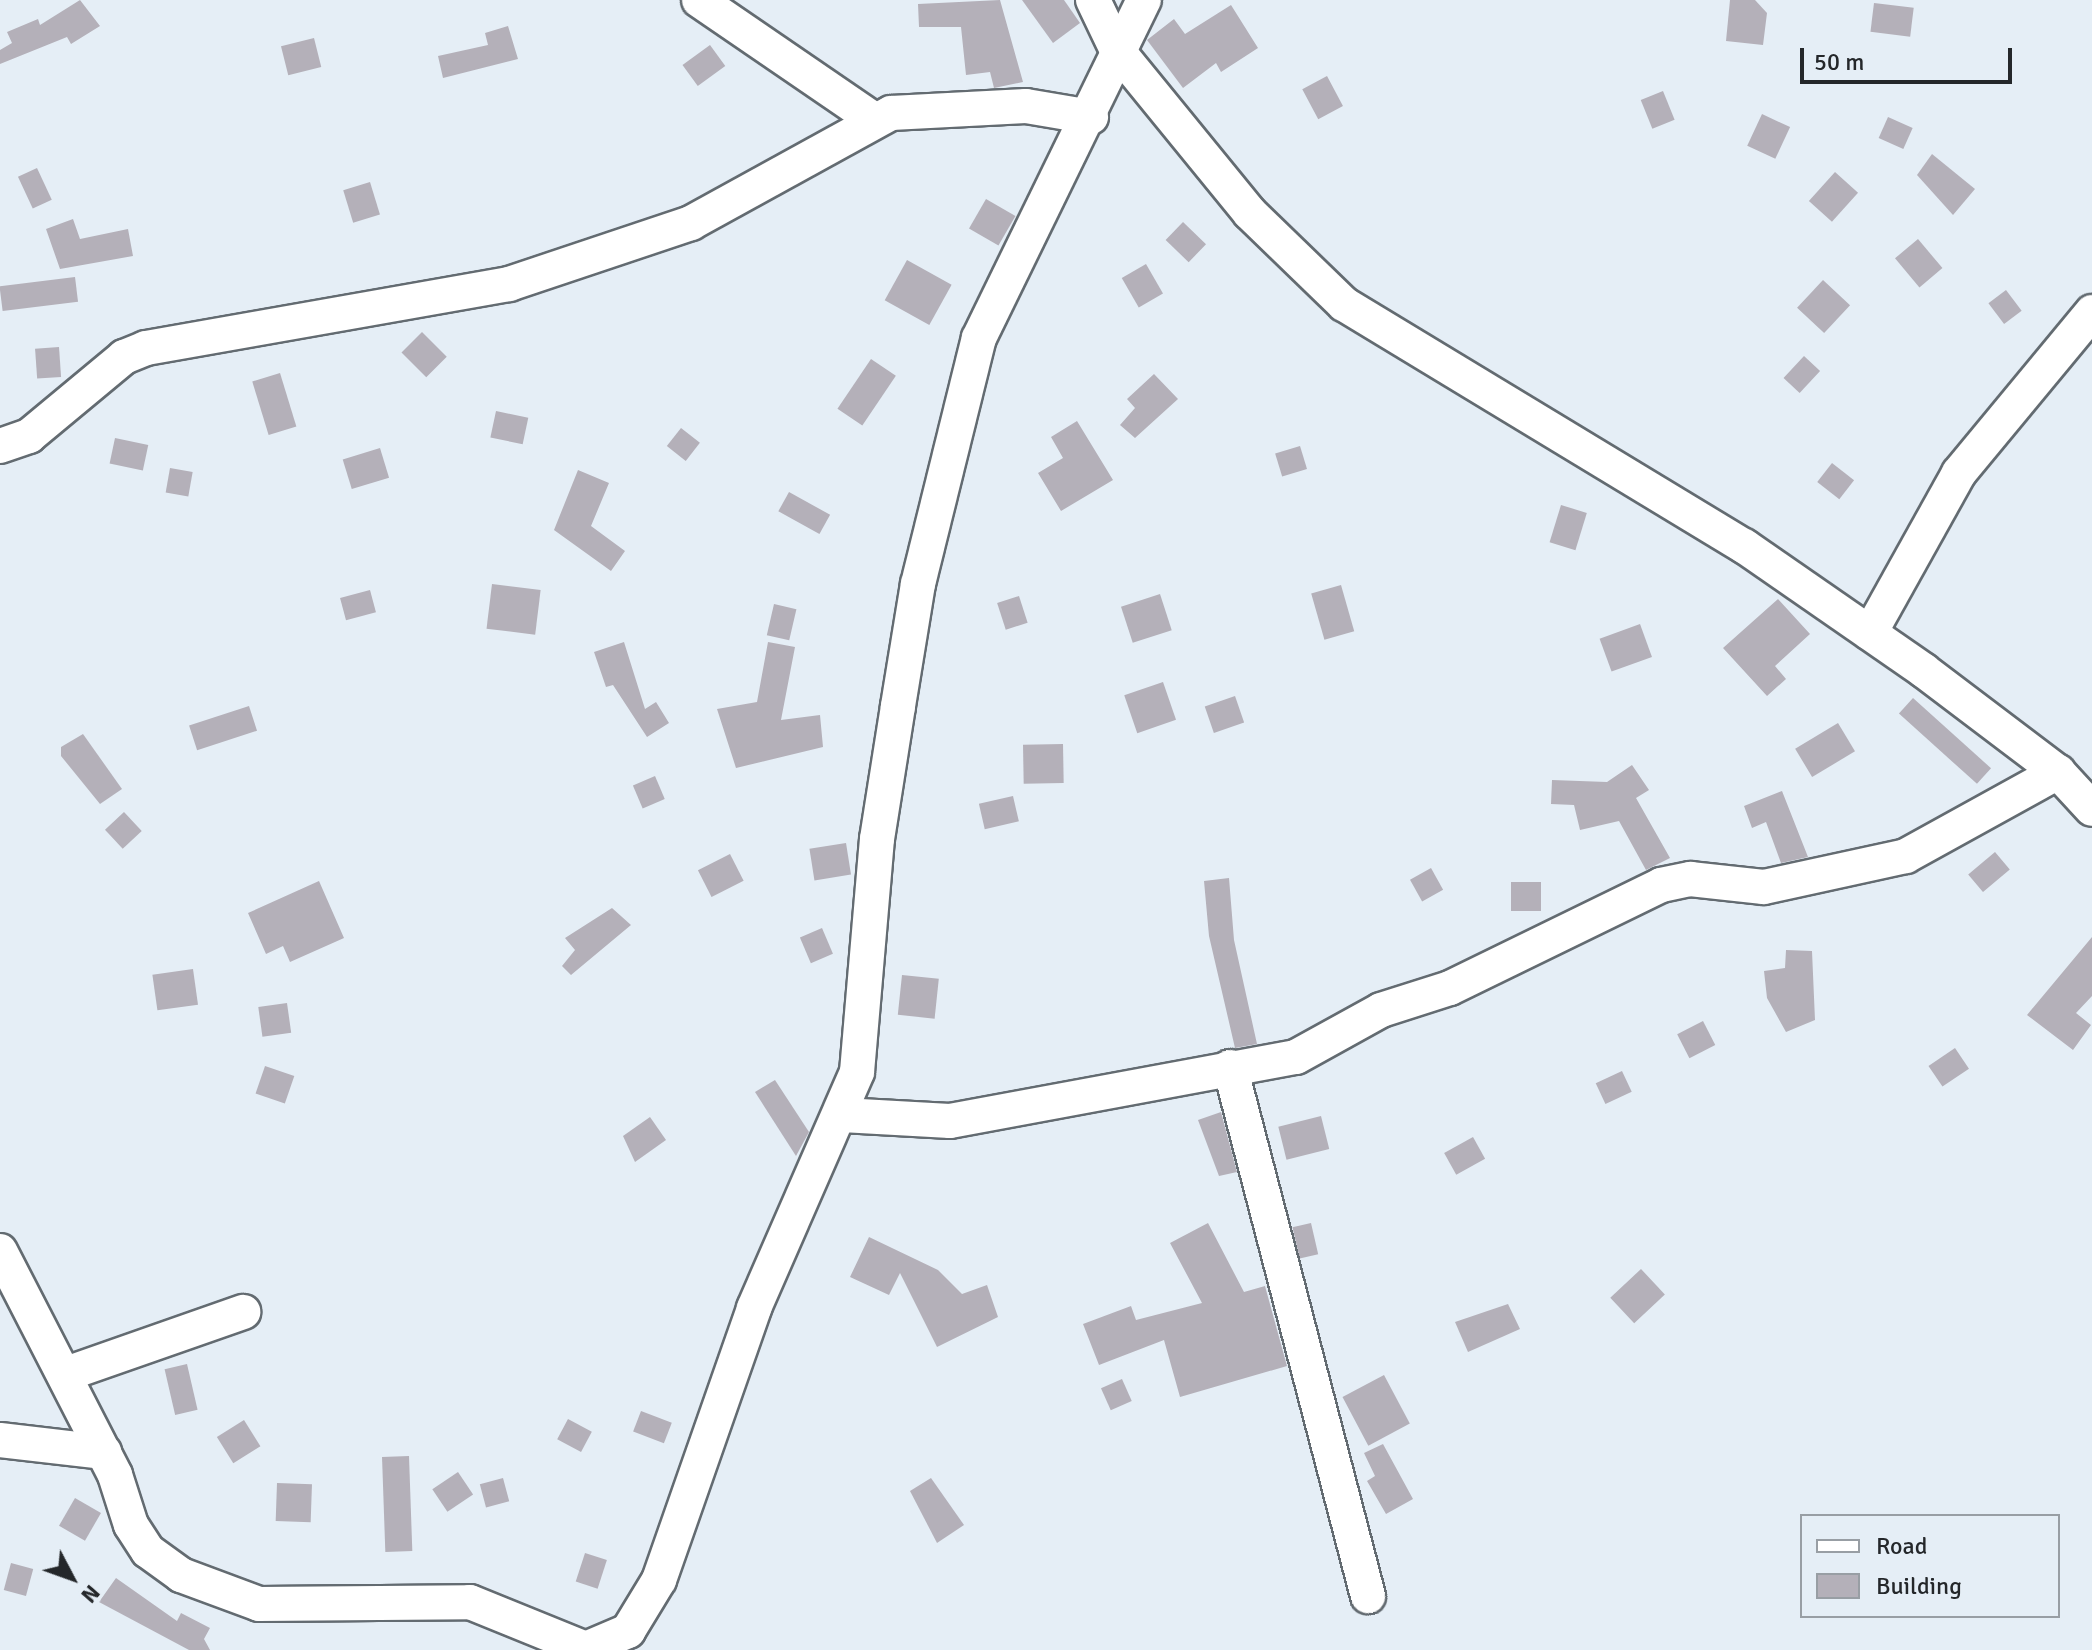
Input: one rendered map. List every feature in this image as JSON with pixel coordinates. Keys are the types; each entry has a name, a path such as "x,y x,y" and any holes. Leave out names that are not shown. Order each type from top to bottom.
{"street":[{"path":"699,0 873,119"},
{"path":"1093,0 1117,50 1250,213 1344,304 1717,529 1870,633 2058,772 2092,809"},
{"path":"0,1251 66,1374 148,1551 221,1592 259,1604 470,1602 586,1649 607,1645 645,1611 754,1308 842,1115 861,1048 877,839 915,599 964,391 1000,290 1091,117 1117,50 1144,0"},
{"path":"0,446 29,436 124,357 146,348 509,284 691,223 873,119 1026,106 1091,117"},
{"path":"1870,633 1959,473 2092,312"},
{"path":"842,1115 950,1121 1320,1049 1381,1010 1450,988 1661,885 1690,879 1764,887 1906,856 2058,772"},
{"path":"1230,1067 1368,1596"},
{"path":"66,1374 243,1312"},
{"path":"0,1440 104,1452"}],"building":[{"path":"80,0 100,26 71,44 67,37 0,64 0,50 12,43 7,32 38,19 40,25"},
{"path":"1000,0 1023,82 994,88 990,72 966,75 961,27 919,27 918,4"},
{"path":"1022,0 1064,0 1080,23 1053,43"},
{"path":"1730,0 1755,0 1767,13 1763,45 1726,41"},
{"path":"1874,3 1914,8 1910,37 1870,32"},
{"path":"1231,5 1258,48 1221,72 1216,63 1183,88 1147,40 1174,19 1185,34"},
{"path":"508,26 518,59 443,78 438,56 488,45 485,33"},
{"path":"314,38 321,67 288,75 281,46"},
{"path":"710,45 725,66 698,86 682,65"},
{"path":"1327,76 1343,106 1318,119 1302,89"},
{"path":"1663,91 1675,120 1652,129 1641,100"},
{"path":"1762,114 1790,127 1775,159 1747,146"},
{"path":"1888,117 1913,128 1903,149 1879,138"},
{"path":"1932,154 1975,189 1953,215 1917,175"},
{"path":"37,168 52,200 33,209 18,177"},
{"path":"1835,172 1858,193 1832,222 1809,201"},
{"path":"370,182 380,215 353,223 343,190"},
{"path":"986,199 1015,216 998,245 969,228"},
{"path":"73,219 80,239 128,229 133,256 60,269 46,229"},
{"path":"1183,222 1206,244 1189,262 1166,240"},
{"path":"1918,239 1942,268 1919,287 1895,258"},
{"path":"907,260 952,285 929,325 885,300"},
{"path":"1146,264 1163,293 1139,307 1122,278"},
{"path":"75,277 78,302 3,311 0,286"},
{"path":"1823,280 1850,305 1824,333 1797,308"},
{"path":"2006,290 2022,311 2004,324 1988,303"},
{"path":"422,332 447,357 426,377 401,353"},
{"path":"59,347 61,377 37,379 35,349"},
{"path":"1804,356 1820,371 1800,393 1784,378"},
{"path":"871,359 896,376 862,426 837,409"},
{"path":"280,373 296,427 269,435 252,381"},
{"path":"1154,374 1178,399 1135,438 1120,425 1135,408 1127,399"},
{"path":"496,411 528,418 523,444 490,437"},
{"path":"1077,421 1113,480 1061,511 1038,473 1063,458 1051,437"},
{"path":"681,428 700,443 686,461 667,446"},
{"path":"115,438 148,445 143,471 110,463"},
{"path":"1300,446 1307,469 1282,477 1275,454"},
{"path":"380,448 389,478 352,489 343,459"},
{"path":"1832,463 1854,480 1839,499 1817,482"},
{"path":"170,468 193,472 188,497 166,493"},
{"path":"578,470 609,483 591,526 625,551 611,571 554,530"},
{"path":"789,492 830,515 819,534 778,511"},
{"path":"1561,505 1587,513 1575,550 1550,542"},
{"path":"492,584 541,590 535,635 487,629"},
{"path":"1341,585 1354,631 1324,640 1311,594"},
{"path":"370,590 376,612 346,620 340,598"},
{"path":"1160,594 1172,630 1133,643 1121,607"},
{"path":"1019,596 1028,623 1006,630 997,603"},
{"path":"1778,599 1810,634 1775,666 1786,679 1767,696 1723,648"},
{"path":"774,604 796,609 789,640 767,635"},
{"path":"1640,624 1652,657 1612,672 1600,639"},
{"path":"624,642 645,709 656,702 669,723 647,737 613,685 606,687 594,652"},
{"path":"768,642 795,647 781,720 820,715 823,747 736,768 717,709 757,702"},
{"path":"1163,682 1176,720 1137,733 1124,695"},
{"path":"1235,696 1244,722 1214,733 1205,706"},
{"path":"1913,698 1991,768 1977,784 1899,714"},
{"path":"249,706 257,731 197,750 189,725"},
{"path":"1838,723 1855,751 1812,777 1795,749"},
{"path":"83,734 122,789 100,804 61,756 61,747"},
{"path":"1063,744 1064,783 1024,784 1023,745"},
{"path":"1632,765 1649,790 1636,798 1670,858 1646,870 1619,821 1580,830 1574,805 1551,804 1552,780 1607,782"},
{"path":"655,776 665,799 643,808 633,785"},
{"path":"1782,791 1808,857 1781,863 1766,822 1752,828 1744,806"},
{"path":"1013,796 1019,821 985,829 979,804"},
{"path":"124,812 142,831 123,849 105,830"},
{"path":"846,843 851,875 814,880 809,849"},
{"path":"1995,852 2010,870 1983,892 1968,874"},
{"path":"730,854 744,881 712,897 698,870"},
{"path":"1431,868 1443,890 1422,902 1410,880"},
{"path":"1229,878 1234,940 1257,1044 1235,1048 1209,936 1204,881"},
{"path":"319,881 344,938 290,962 283,946 266,954 248,913"},
{"path":"1511,882 1541,882 1541,911 1511,911"},
{"path":"612,908 631,925 571,975 562,966 575,950 565,938"},
{"path":"822,928 833,954 811,963 800,937"},
{"path":"2092,937 2092,996 2076,1013 2091,1025 2073,1050 2027,1015"},
{"path":"1786,950 1812,951 1815,1020 1786,1032 1767,998 1764,971 1785,968"},
{"path":"193,969 198,1005 157,1010 152,975"},
{"path":"902,975 939,979 935,1019 898,1015"},
{"path":"287,1003 291,1033 262,1037 258,1007"},
{"path":"1703,1021 1715,1045 1689,1058 1677,1034"},
{"path":"1955,1048 1969,1069 1942,1087 1928,1066"},
{"path":"265,1066 294,1076 285,1104 256,1093"},
{"path":"1622,1071 1632,1092 1605,1104 1596,1083"},
{"path":"775,1080 809,1132 796,1156 755,1092"},
{"path":"1221,1112 1237,1172 1219,1176 1198,1120"},
{"path":"1321,1116 1329,1149 1287,1160 1278,1127"},
{"path":"650,1117 666,1140 635,1162 623,1136"},
{"path":"1473,1137 1485,1159 1456,1175 1444,1153"},
{"path":"1208,1223 1244,1292 1265,1286 1287,1366 1180,1397 1164,1340 1099,1365 1083,1324 1131,1306 1136,1320 1202,1303 1170,1243"},
{"path":"1311,1223 1318,1254 1300,1258 1292,1227"},
{"path":"869,1237 938,1270 962,1294 987,1285 998,1317 937,1347 900,1273 889,1295 850,1277"},
{"path":"1641,1269 1665,1295 1634,1323 1610,1298"},
{"path":"1508,1304 1520,1329 1468,1352 1455,1322"},
{"path":"187,1364 198,1410 175,1415 165,1369"},
{"path":"1384,1375 1410,1424 1368,1446 1343,1397"},
{"path":"1122,1379 1132,1401 1111,1410 1101,1388"},
{"path":"641,1411 672,1423 664,1443 633,1432"},
{"path":"568,1419 592,1432 581,1452 557,1439"},
{"path":"244,1420 260,1446 233,1463 217,1437"},
{"path":"1383,1444 1413,1499 1386,1514 1367,1481 1375,1476 1364,1453"},
{"path":"409,1456 412,1551 385,1552 382,1457"},
{"path":"458,1472 473,1494 447,1512 432,1489"},
{"path":"503,1478 509,1501 486,1507 480,1484"},
{"path":"931,1478 964,1525 937,1543 910,1491"},
{"path":"277,1483 312,1484 311,1522 276,1521"},
{"path":"75,1498 101,1513 85,1541 59,1526"},
{"path":"585,1553 607,1560 598,1589 576,1582"},
{"path":"11,1563 33,1569 26,1596 4,1590"},
{"path":"116,1578 177,1621 181,1613 210,1628 204,1639 210,1650 189,1650 99,1602"}]}
